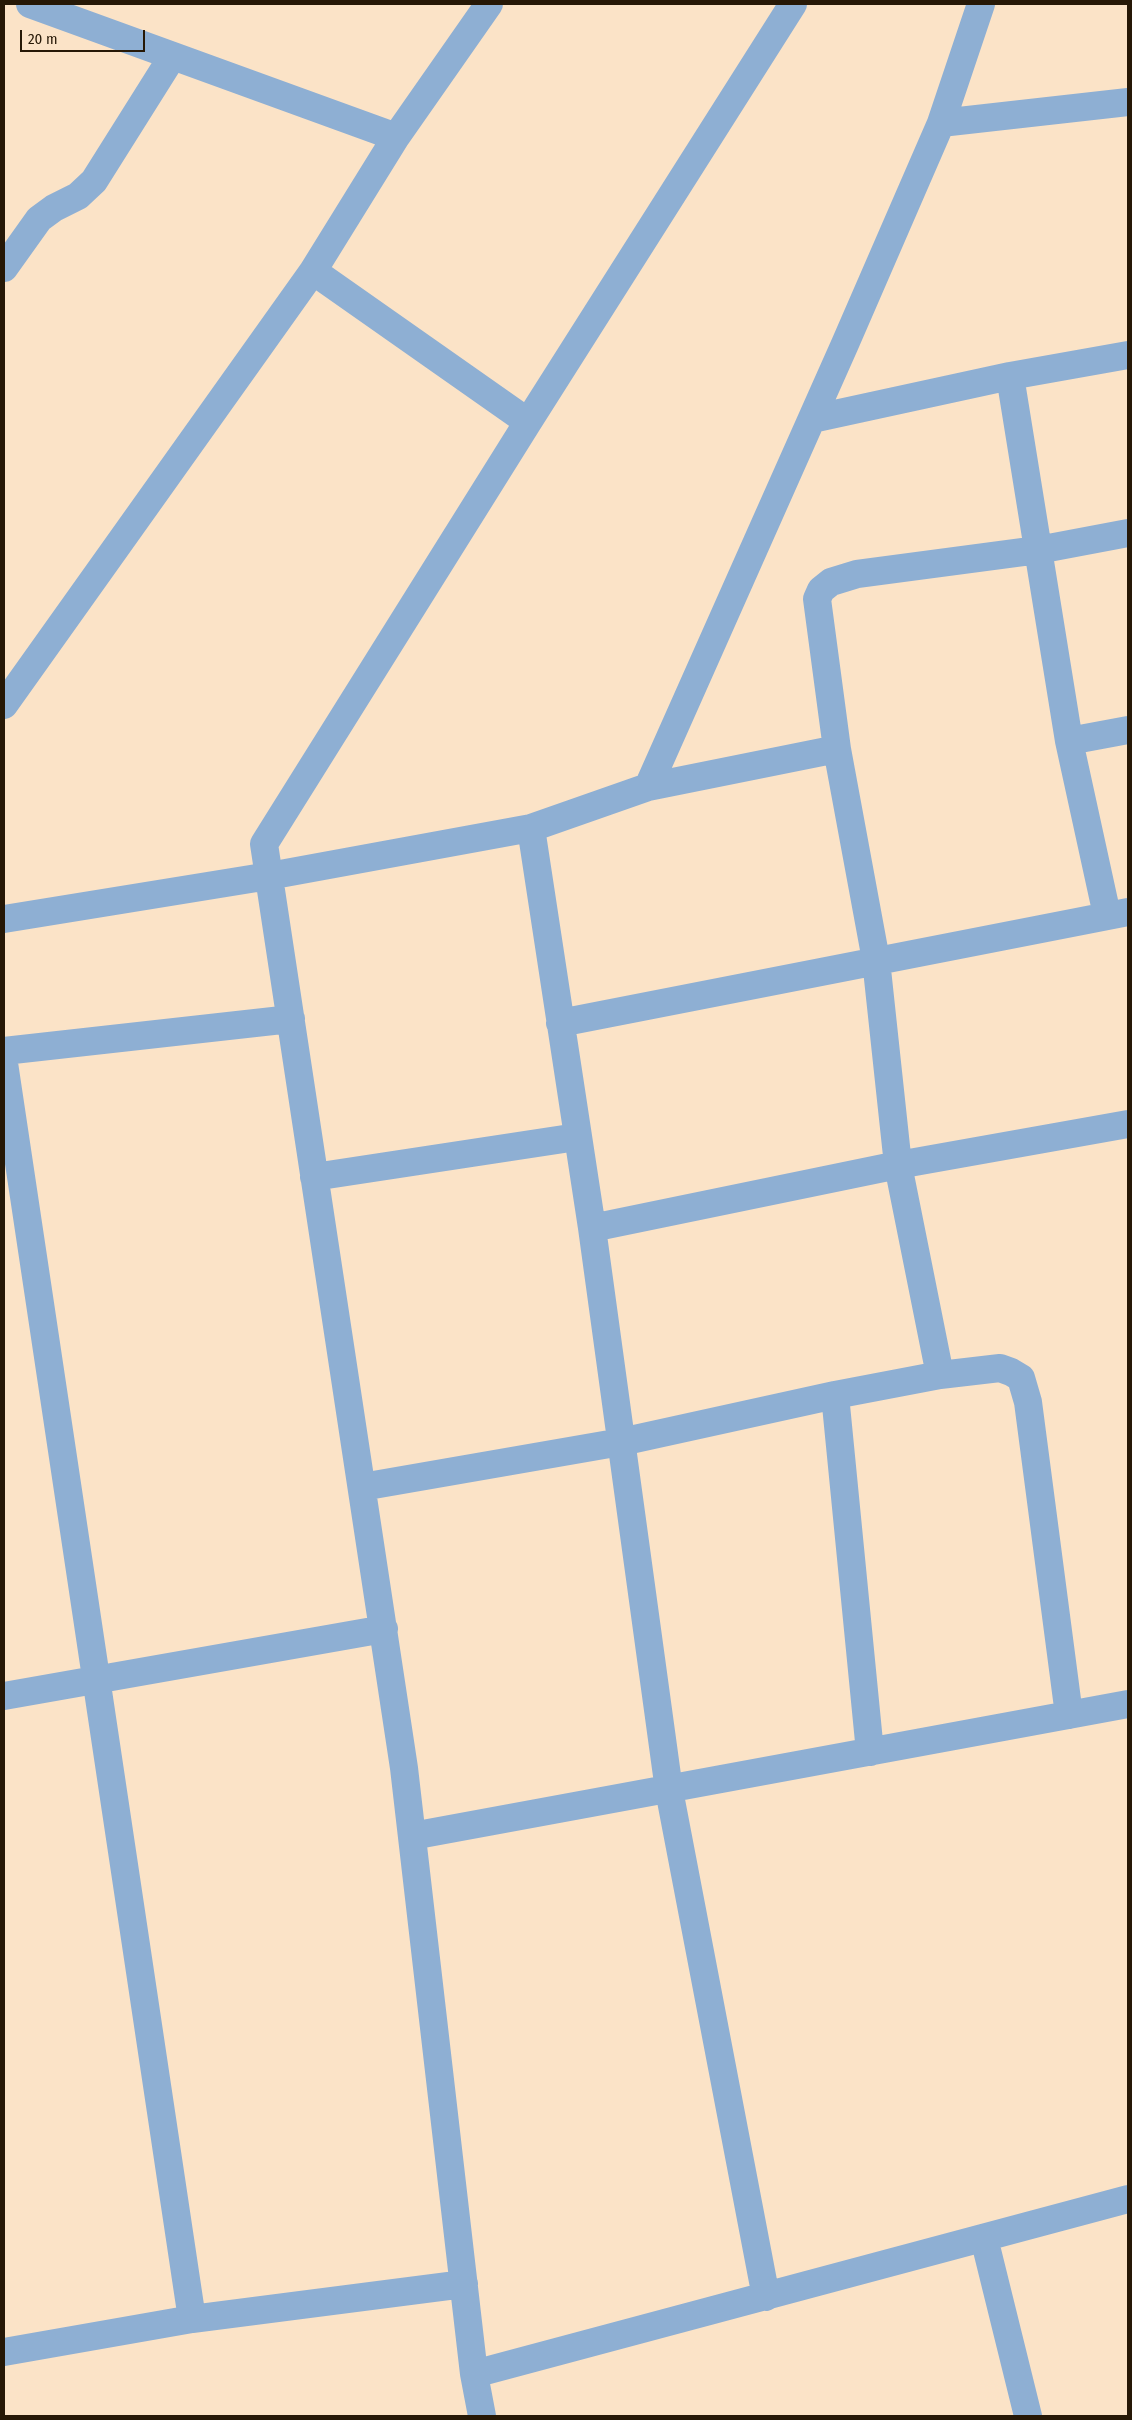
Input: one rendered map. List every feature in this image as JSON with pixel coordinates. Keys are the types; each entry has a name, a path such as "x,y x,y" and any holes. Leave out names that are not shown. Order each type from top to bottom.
{"street":[{"path":"30,4 396,137"},
{"path":"4,705 313,270 396,137 490,4"},
{"path":"482,2416 474,2374 412,1836 384,1629 264,844 793,4"},
{"path":"648,787 941,123 981,4"},
{"path":"4,268 39,219 78,196 94,181 172,56"},
{"path":"941,123 1128,102"},
{"path":"313,270 528,422"},
{"path":"812,419 1010,376 1128,355"},
{"path":"560,1023 1118,913 1069,741 1010,376"},
{"path":"940,1375 898,1166 876,960 837,749 817,599 821,590 831,582 857,574 1038,550 1128,533"},
{"path":"1069,741 1128,730"},
{"path":"4,919 269,876 531,828 648,787 837,749"},
{"path":"531,828 592,1228 669,1790 766,2297"},
{"path":"4,1050 291,1019"},
{"path":"4,1063 94,1680 192,2319"},
{"path":"592,1228 898,1166 1128,1124"},
{"path":"314,1177 577,1137"},
{"path":"362,1487 621,1442 834,1395 940,1375 1000,1368 1021,1378 1028,1402 1069,1715"},
{"path":"834,1395 870,1752"},
{"path":"4,1696 384,1629"},
{"path":"412,1836 1128,1704"},
{"path":"474,2374 1128,2199"},
{"path":"984,2238 1028,2416"},
{"path":"4,2352 192,2319 464,2284"}]}
